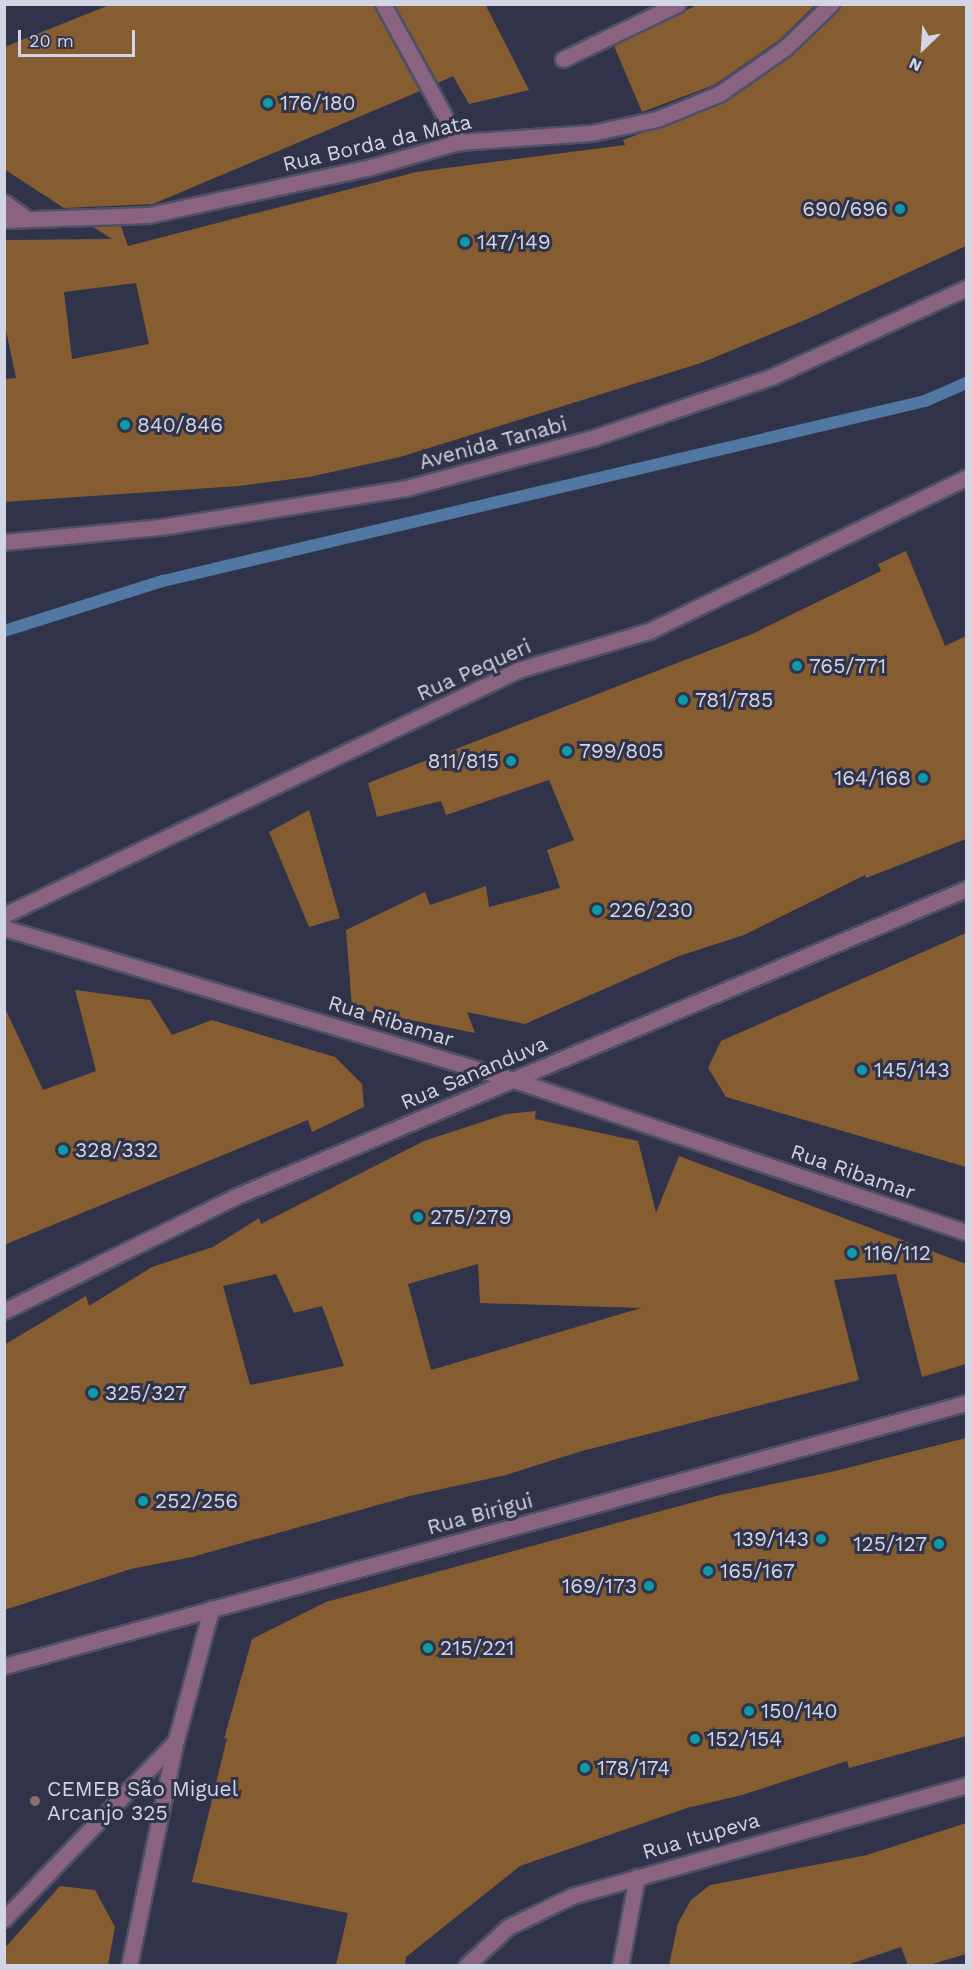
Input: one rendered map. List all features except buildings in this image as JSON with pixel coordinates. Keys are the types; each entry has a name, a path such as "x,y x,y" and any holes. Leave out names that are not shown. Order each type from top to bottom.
{"street":[{"path":"383,4 459,142"},
{"path":"562,59 678,4"},
{"name":"Rua Borda da Mata","path":"4,220 149,215 367,168 459,142 591,133 657,119 719,94 785,48 831,4"},
{"path":"4,202 26,218"},
{"name":"Avenida Tanabi","path":"4,542 161,527 406,488 593,438 771,377 966,288"},
{"name":"Rua Pequeri","path":"4,915 518,670 649,631 966,478"},
{"name":"Rua Sananduva","path":"4,1311 239,1195 966,889"},
{"name":"Rua Ribamar","path":"4,928 514,1080 966,1233"},
{"name":"Rua Birigui","path":"4,1666 966,1403"},
{"path":"129,1965 176,1740 211,1609"},
{"path":"4,1919 176,1740"},
{"name":"Rua Itupeva","path":"465,1965 508,1927 572,1896 966,1785"},
{"path":"620,1965 638,1877"}],"waterway":[{"path":"4,631 163,581 925,401 966,383"}],"place":[{"name":"176/180","path":"268,103"},
{"name":"690/696","path":"900,209"},
{"name":"147/149","path":"465,242"},
{"name":"840/846","path":"125,425"},
{"name":"765/771","path":"797,666"},
{"name":"781/785","path":"683,700"},
{"name":"799/805","path":"567,751"},
{"name":"811/815","path":"511,761"},
{"name":"164/168","path":"923,778"},
{"name":"226/230","path":"597,910"},
{"name":"145/143","path":"862,1070"},
{"name":"328/332","path":"63,1150"},
{"name":"275/279","path":"418,1217"},
{"name":"116/112","path":"852,1253"},
{"name":"325/327","path":"93,1393"},
{"name":"252/256","path":"143,1501"},
{"name":"139/143","path":"821,1539"},
{"name":"125/127","path":"939,1544"},
{"name":"165/167","path":"708,1571"},
{"name":"169/173","path":"649,1586"},
{"name":"215/221","path":"428,1648"},
{"name":"150/140","path":"749,1711"},
{"name":"152/154","path":"695,1739"},
{"name":"178/174","path":"585,1768"},
{"name":"CEMEB São Miguel Arcanjo 325","path":"35,1801"}]}
